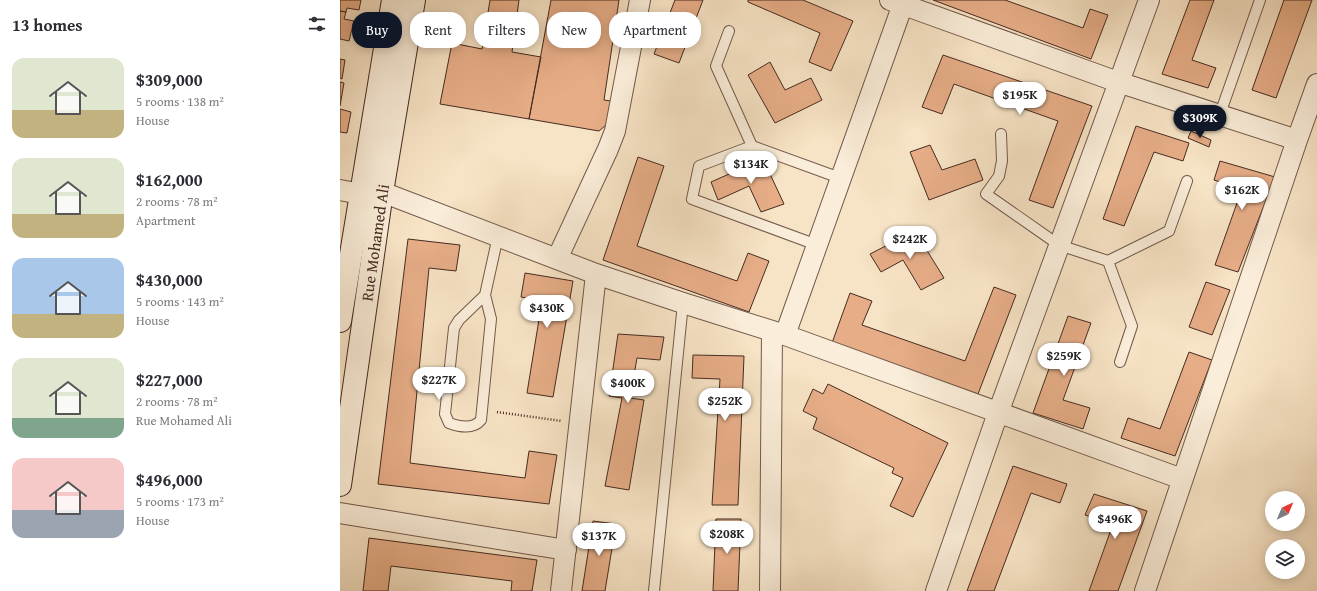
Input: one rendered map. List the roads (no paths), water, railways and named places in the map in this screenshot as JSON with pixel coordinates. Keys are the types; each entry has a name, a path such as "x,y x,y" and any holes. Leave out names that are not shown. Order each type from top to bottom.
{"street":[{"path":"340,321 350,192 393,0"},
{"name":"Rue Mohamed Ali","path":"340,486 382,192 414,0"},
{"path":"557,259 616,131 640,0"},
{"path":"936,591 998,413 1149,0"},
{"path":"770,591 778,333 817,245 896,2 1118,82 1297,140"},
{"path":"1145,591 1317,84"},
{"path":"350,192 382,192 596,274 778,333 1182,479"},
{"path":"561,591 596,274"},
{"path":"340,513 566,550"}],"lane":[{"path":"1220,114 1260,0"},
{"path":"729,31 716,66 752,146"},
{"path":"1001,134 1002,161 999,176 986,194 1059,245 1108,261 1169,231 1187,181"},
{"path":"817,245 692,199 699,166 752,146 840,178"},
{"path":"485,295 459,320 454,328 445,414 449,423 456,426 470,427 477,424 481,420 492,319 485,295 498,236"},
{"path":"1108,261 1132,326 1120,362"},
{"path":"654,591 683,303"}]}
